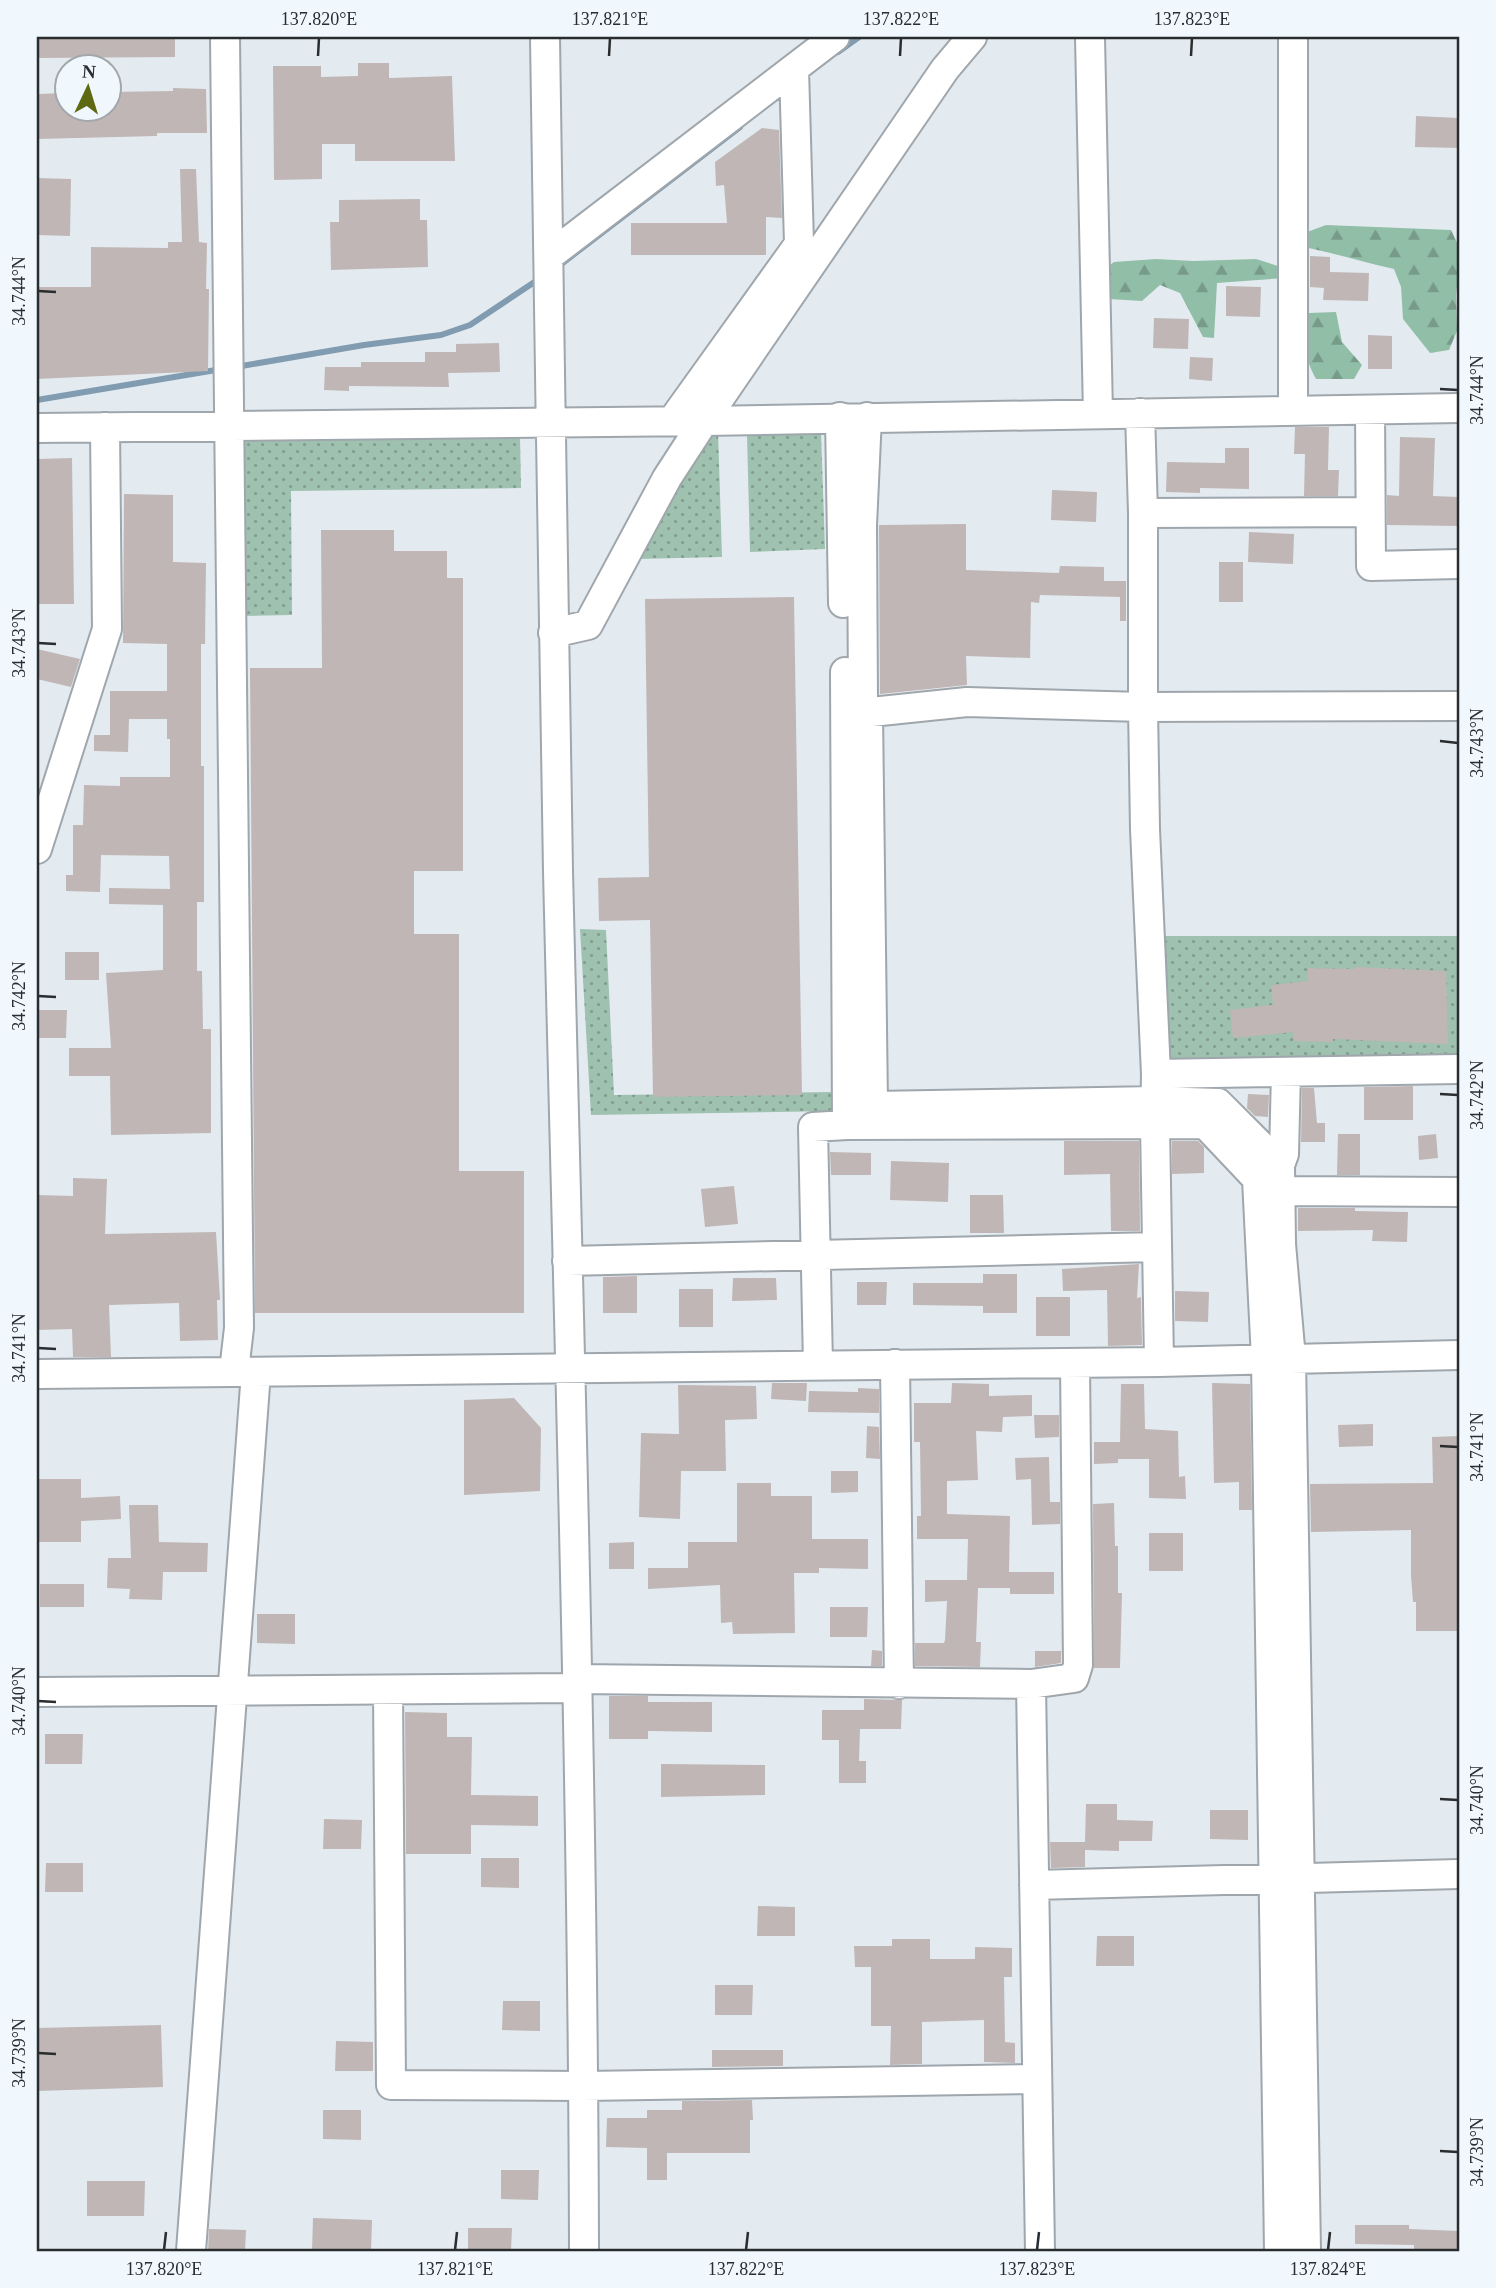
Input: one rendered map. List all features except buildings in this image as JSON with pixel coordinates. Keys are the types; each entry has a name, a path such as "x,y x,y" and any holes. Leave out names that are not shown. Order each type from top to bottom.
{"street":[{"path":"191,2251 232,1689 245,1372 239,1314 225,37"},
{"path":"545,37 553,633 577,1683 584,2251"},
{"path":"549,256 835,37"},
{"path":"553,633 588,625 667,478 704,421 945,69 972,37"},
{"path":"1090,37 1098,414"},
{"path":"1293,37 1293,411"},
{"path":"672,421 799,244 794,69"},
{"path":"37,428 228,428 1459,408"},
{"path":"1370,410 1371,566 1459,565"},
{"path":"1140,413 1145,829 1155,1100 1159,1362"},
{"path":"853,417 857,714 873,1106 1155,1100 1218,1103 1280,1178 1459,1192"},
{"path":"37,849 107,629 105,427"},
{"path":"1143,513 1370,512"},
{"path":"857,714 967,702 1143,708 1459,706"},
{"path":"847,1125 857,714"},
{"path":"818,1365 813,1128 1155,1100 1286,1072 1459,1069"},
{"path":"1286,1072 1284,1154 1280,1178 1279,1359 1287,1878 1306,2251"},
{"path":"1155,1100 1205,1124 1257,1179 1279,1359"},
{"path":"567,1261 1157,1247"},
{"path":"37,1374 1159,1362 1459,1355"},
{"path":"37,1692 388,1690 577,1683 1031,1684 1074,1678 1078,1665 1075,1363"},
{"path":"895,1364 899,1684"},
{"path":"1031,1684 1040,2251"},
{"path":"388,1690 391,2085 583,2086 1036,2079"},
{"path":"1034,1885 1459,1874"},
{"path":"1279,2251 1287,1878"}],"green space":[{"path":"1326,225 1451,230 1459,247 1459,268 1456,295 1457,331 1449,350 1430,353 1403,319 1401,287 1394,269 1299,246 1299,235"},
{"path":"1156,259 1256,259 1278,266 1285,278 1217,283 1214,338 1203,337 1180,293 1160,285 1142,301 1109,299 1102,271 1114,262"},
{"path":"1336,312 1342,342 1362,365 1354,379 1316,379 1304,346 1305,320 1309,313"},
{"path":"698,431 718,431 722,557 638,559"},
{"path":"821,432 825,549 750,552 747,434"},
{"path":"520,437 521,488 291,491 292,615 241,616 239,441"},
{"path":"580,929 606,930 614,1095 832,1092 833,1111 591,1115"},
{"path":"1150,936 1459,936 1459,1062 1156,1074"}],"waterway":[{"path":"838,52 859,37"},
{"path":"560,265 740,127"},
{"path":"236,367 441,335 470,325 539,279"},
{"path":"37,400 222,369"}]}
